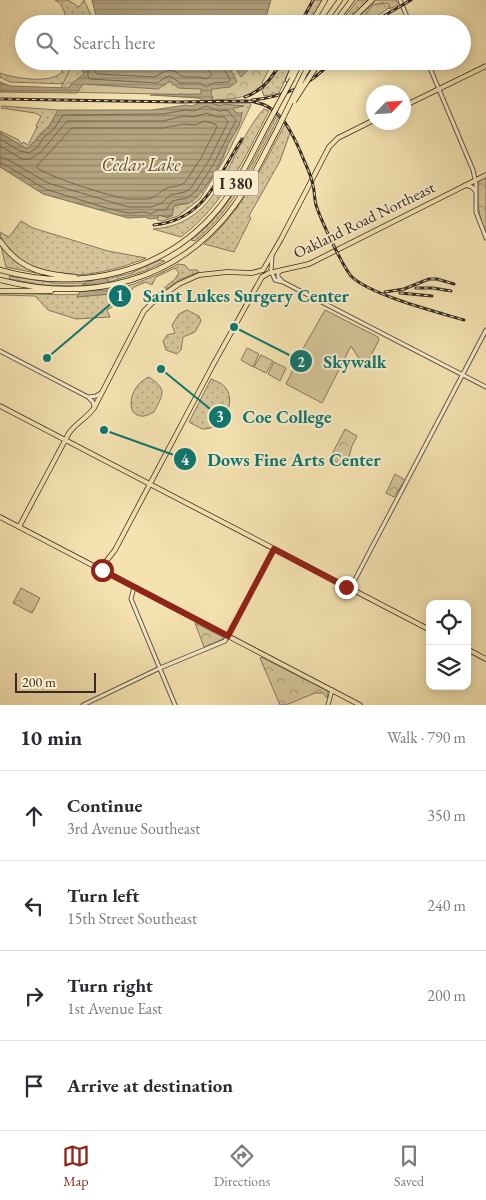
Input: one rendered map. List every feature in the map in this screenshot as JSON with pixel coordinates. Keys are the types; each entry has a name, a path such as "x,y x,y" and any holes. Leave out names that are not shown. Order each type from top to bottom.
{"highway":[{"path":"316,15 324,0"},
{"path":"329,15 340,0"},
{"path":"341,15 352,0"},
{"path":"356,15 372,0"},
{"path":"290,79 293,70"},
{"name":"I 380","path":"0,270 23,276 49,279 84,279 111,275 140,265 168,251 194,233 212,215 231,191 282,99 296,70"},
{"name":"I 380","path":"0,280 36,288 71,290 106,287 139,278 176,260 206,237 239,198 284,117 307,70"},
{"path":"284,117 314,70"},
{"path":"0,241 15,258 32,269 47,274 84,279"},
{"path":"0,291 71,290"}],"main road":[{"path":"411,102 486,66"},
{"path":"19,527 65,440 74,426 87,416 94,407 144,312 152,303 179,284 199,275 219,272 252,274 263,270 329,147 338,138 366,124"},
{"name":"Oakland Road Northeast","path":"100,570 112,555 127,528 262,277 281,270 309,264 486,175"},
{"path":"252,274 257,277 258,284"},
{"path":"0,406 426,628"},
{"path":"0,517 360,705"},
{"path":"471,651 486,659"}],"street":[{"path":"400,0 406,15"},
{"path":"431,70 473,170 476,180 476,212 486,238"},
{"path":"465,186 472,187 476,193"},
{"path":"271,258 272,273 275,280 283,282 486,387"},
{"path":"281,270 278,276 283,282"},
{"path":"350,589 486,330"},
{"path":"0,351 88,397 93,402 94,407"},
{"path":"88,397 96,396 102,392"},
{"path":"83,705 160,668 221,643 228,636 274,549"},
{"path":"134,587 131,599 175,705"},
{"path":"330,705 329,697 332,690"}],"green space":[{"path":"55,0 68,0 79,7 84,0 91,15 64,15 60,3"},
{"path":"314,0 323,0 315,15 306,15"},
{"path":"358,0 368,0 353,15 346,15"},
{"path":"375,0 396,0 398,5 389,9 390,7 383,3 371,7 366,15 359,15"},
{"path":"388,3 390,7 379,15 365,15 373,5"},
{"path":"62,70 73,70 66,84 10,82 0,77 0,73 13,77 45,79 61,73"},
{"path":"70,70 268,70 262,83 264,85 258,90 246,96 226,99 211,100 213,97 210,95 59,92"},
{"path":"278,70 290,70 279,93 264,96 262,91"},
{"path":"211,103 250,103 251,105 227,155 200,199 178,216 163,221 157,220 159,215 168,218 174,206 188,201 203,190 220,165 226,147 239,126 238,114 232,108 243,106 223,106"},
{"path":"2,106 58,110 50,125 27,149 0,133 0,131 19,140 22,144 23,142 28,145 41,116 35,113 1,108"},
{"path":"264,109 269,111 251,146 232,179 210,210 181,237 153,229 177,224 195,214 209,200 251,126"},
{"path":"277,115 279,117 233,199 209,228 195,241 191,240 219,213 230,198 241,182"},
{"path":"285,124 290,133 280,161 249,216 251,218 234,252 204,244 240,203"},
{"path":"486,177 486,233 478,202 478,182"},
{"path":"21,221 33,228 108,251 146,258 119,268 88,274 72,275 42,271 29,266 16,257 1,240 0,232 9,237"},
{"path":"1,246 23,266 36,273 6,267"},
{"path":"160,260 165,261 145,271 109,282 107,279 131,273"},
{"path":"178,264 185,265 189,270 197,270 199,272 179,280 156,297 154,296 174,280 179,273 175,268 156,277 152,285 146,282 134,287 123,301 107,310 110,317 76,319 48,310 35,296 0,295 0,293 74,295 109,291 144,280"},
{"path":"9,276 55,283 84,283 82,286 43,285 10,279"},
{"path":"187,310 199,316 201,321 195,332 183,337 181,350 177,354 166,350 163,341 167,335 175,333 172,325 179,314"},
{"path":"325,310 378,337 379,340 367,363 358,357 351,346 322,403 286,384 297,359"},
{"path":"247,348 259,354 253,367 241,360"},
{"path":"261,355 273,361 266,373 254,367"},
{"path":"274,362 286,368 280,381 268,374"},
{"path":"149,377 159,385 162,393 154,412 141,416 133,412 131,407 132,397 140,383"},
{"path":"211,379 221,383 229,393 229,407 222,420 210,428 203,429 189,422"},
{"path":"345,429 357,436 348,460 352,462 344,466 330,458"},
{"path":"395,474 405,480 394,497 386,493"},
{"path":"21,588 40,598 32,613 13,603"},
{"path":"195,623 223,637 223,639 204,647"},
{"path":"261,657 326,690 328,693 327,698 323,693 315,693 286,705 280,705"}],"water":[{"path":"92,0 271,0 267,15 96,15"},
{"name":"Cedar Lake","path":"83,70 230,70 236,79 237,82 230,87 212,89 211,95 213,97 211,103 220,106 223,104 244,106 233,108 236,113 242,113 238,127 206,186 189,203 174,206 172,216 159,215 157,218 150,219 145,217 128,218 43,194 0,167 0,133 27,149 50,125 58,110 152,110 186,105 192,106 201,102 201,99 197,98 150,95 201,94 201,89 178,88 170,81 158,89 83,84 77,93 0,92 0,82 10,86 69,88 71,84 84,74"},
{"path":"236,70 248,70 241,77"},
{"path":"103,278 109,282 111,294 77,297 85,282"}],"railway":[{"path":"305,15 313,0"},
{"path":"385,15 411,0"},
{"path":"245,97 257,91 276,70"},
{"path":"252,100 275,96 296,89 324,70"},
{"path":"0,99 179,102 247,101 267,106 282,118 288,126 311,177 315,203 328,233 351,276 360,283 388,296 421,308 464,320"},
{"path":"154,225 172,221 186,215 198,205 217,182 242,139"},
{"path":"385,292 404,289 429,279 437,279 454,284"},
{"path":"416,288 451,291"},
{"path":"400,293 432,296"}],"place":[{"name":"Skywalk","path":"234,327"},
{"name":"Saint Lukes Surgery Center","path":"47,358"},
{"name":"Coe College","path":"161,369"},
{"name":"Dows Fine Arts Center","path":"104,430"}],"route":[{"path":"102,570 228,636 274,549 346,587"}]}
